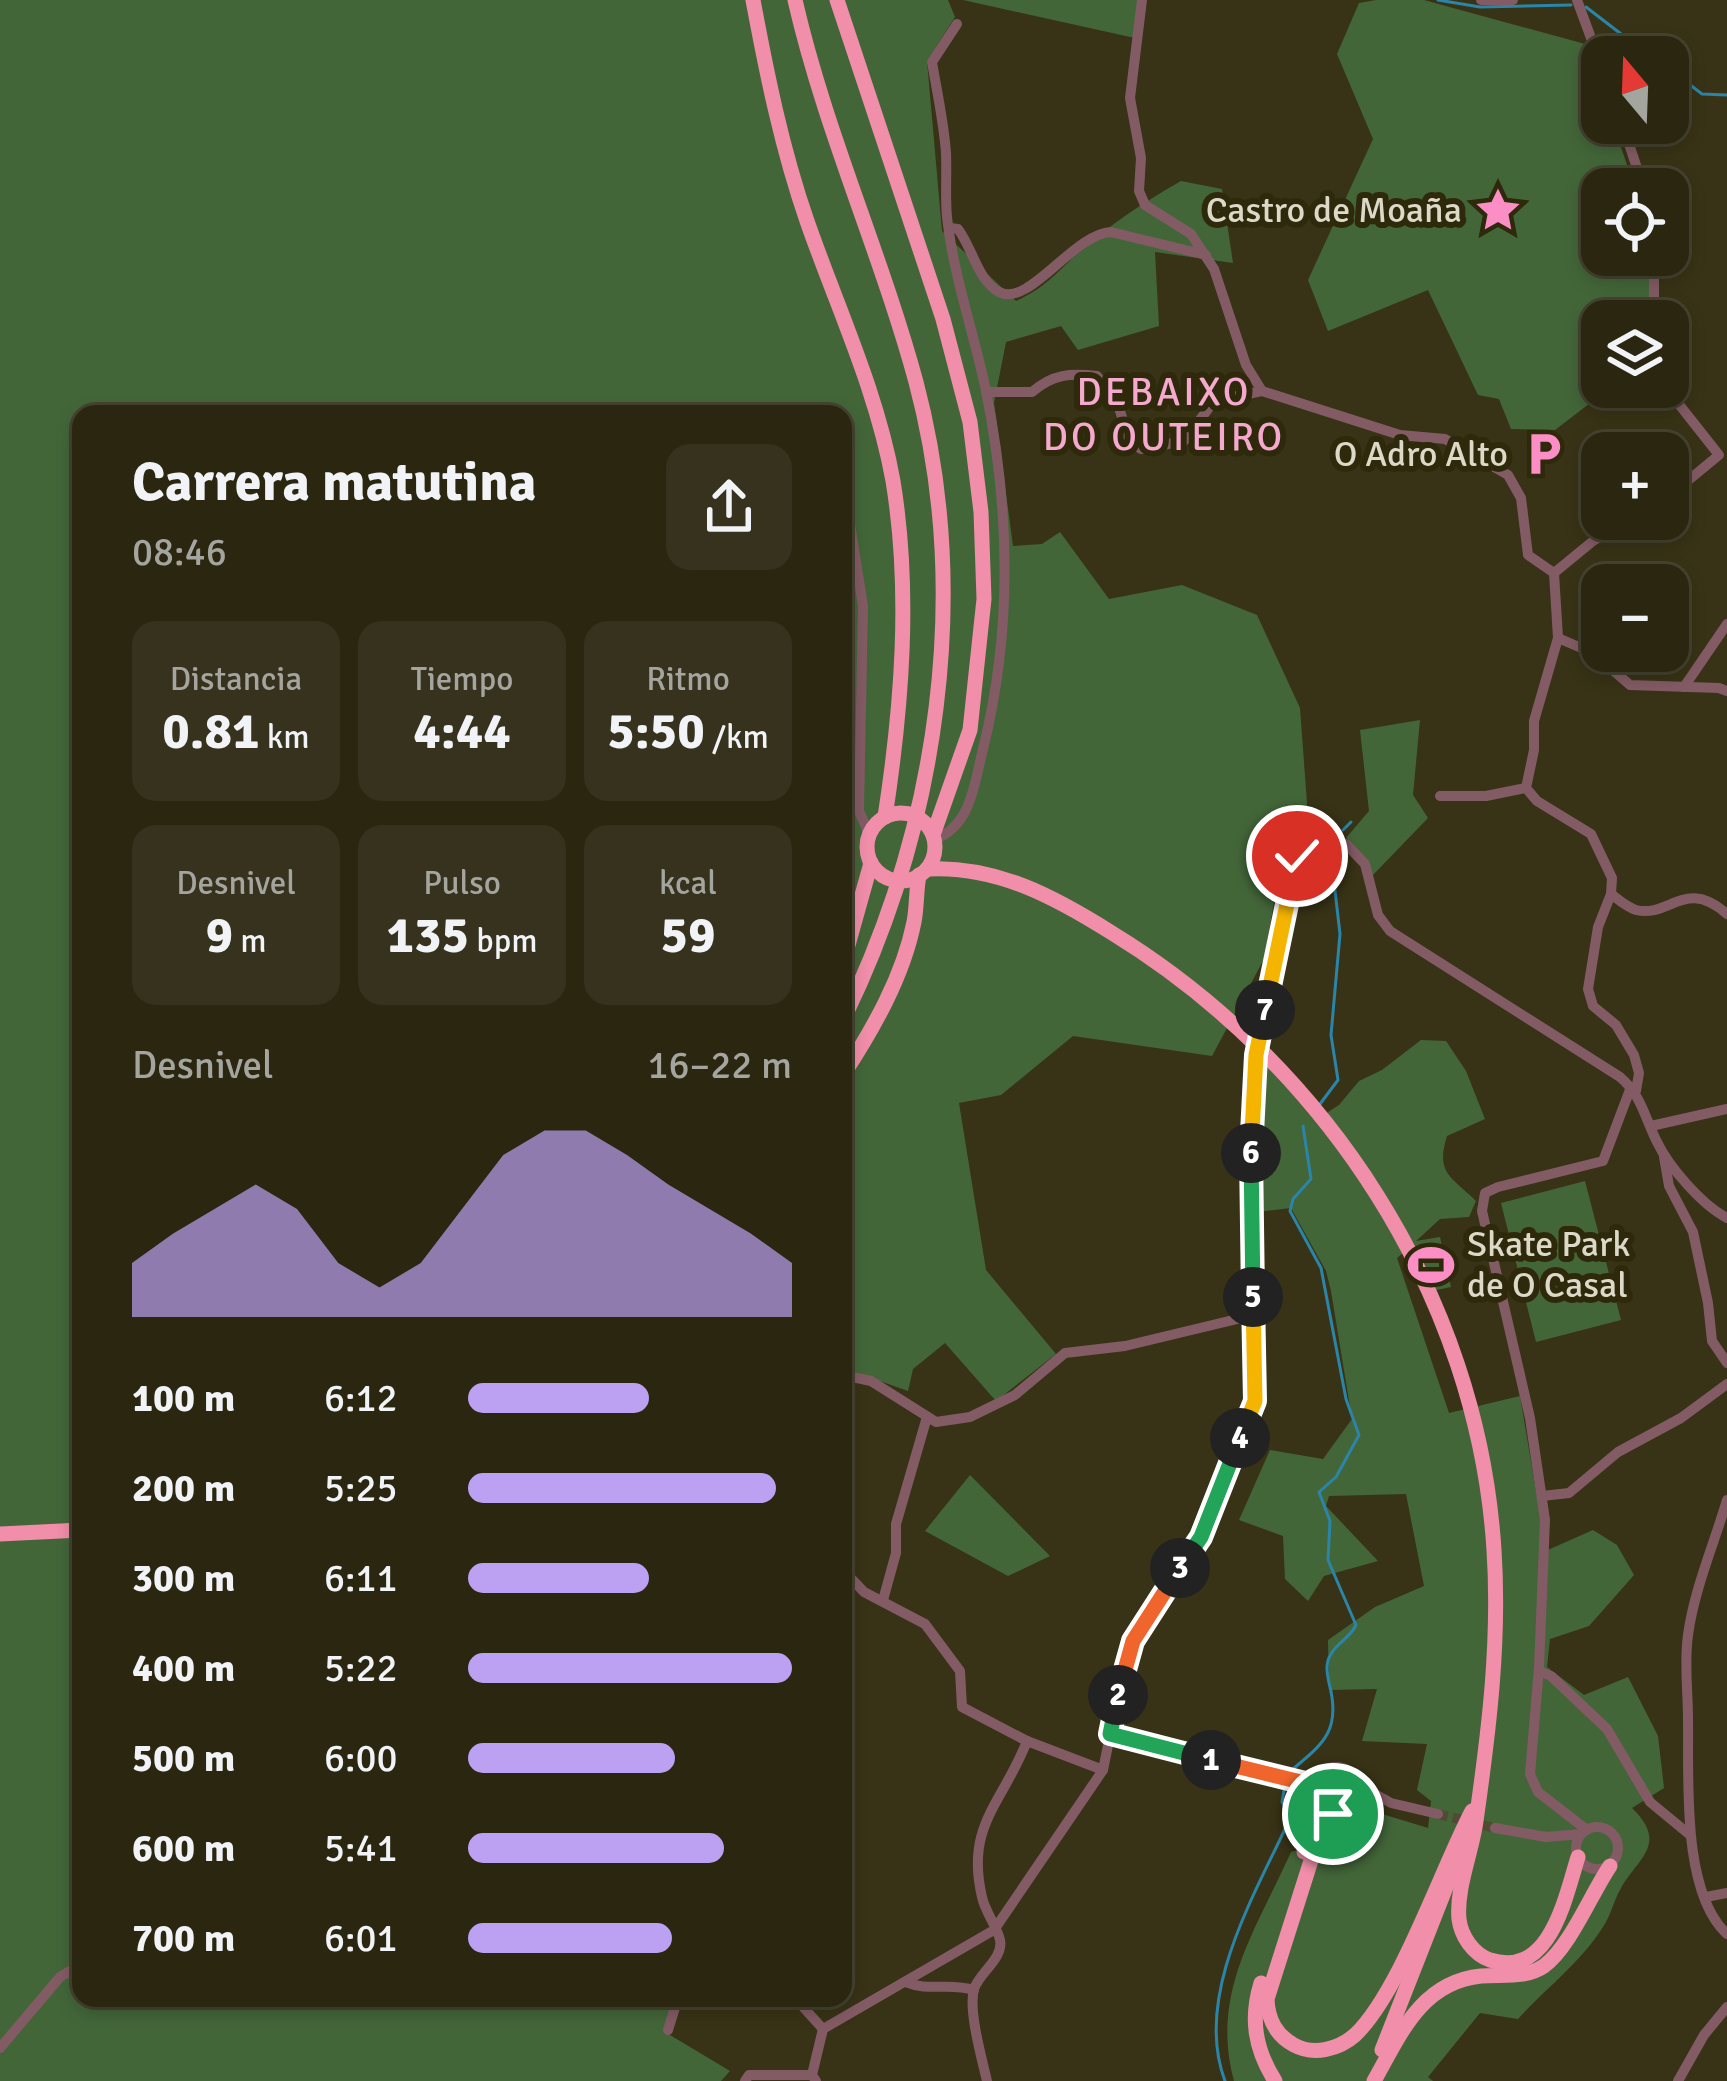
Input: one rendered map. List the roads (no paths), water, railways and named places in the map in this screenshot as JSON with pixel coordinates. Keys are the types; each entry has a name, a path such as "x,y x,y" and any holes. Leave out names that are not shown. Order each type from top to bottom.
{"highway":[{"path":"753,0 787,159 871,396 892,478 904,580 902,653 885,817"},
{"path":"795,0 843,165 917,387 935,495 942,632 922,796 893,900 852,1002"},
{"path":"837,0 943,319 970,422 985,599 970,730 923,872 904,956 870,1033 852,1061"},
{"path":"969,869 908,813 885,817 869,834 871,863 892,880 969,869 1017,882 1144,952 1227,1017 1291,1079 1336,1134 1393,1220 1439,1313 1481,1452 1497,1598 1490,1722 1472,1848 1458,1905 1468,1943 1483,1958 1504,1964 1528,1958 1556,1926 1577,1856"},
{"path":"852,932 871,863"},
{"path":"0,1534 72,1530"},
{"path":"1372,2081 1451,1881 1484,1765"},
{"path":"1275,2081 1254,2031 1256,2001 1313,1824 1315,1794"},
{"path":"1347,1810 1315,1848 1267,1999 1272,2024 1291,2044 1316,2051 1343,2044 1388,1988 1472,1810"},
{"path":"1372,2081 1415,2011 1440,1989 1469,1978 1524,1974 1546,1964 1557,1954 1610,1866"}],"street":[{"path":"1142,0 1130,98 1141,158 1139,191 1145,205 1191,234 1206,255 1246,365 1262,391"},
{"path":"1481,0 1514,0"},
{"path":"1577,0 1590,36"},
{"path":"934,841 951,833 965,816 999,686 1007,608 1005,546 986,392 950,229 946,151 932,62 957,24"},
{"path":"950,229 958,229 966,239 986,278 999,292 1014,295 1028,289 1073,248 1106,232 1206,255"},
{"path":"986,392 1032,392 1046,380 1069,373 1097,376 1116,398 1129,440 1141,449 1184,441 1214,401 1262,391 1400,435 1445,439 1510,473 1521,498 1528,555 1554,573"},
{"path":"1684,408 1723,451 1689,479"},
{"path":"852,537 863,606 859,811 869,834"},
{"path":"1554,573 1595,540"},
{"path":"1526,788 1534,721 1558,638 1554,573"},
{"path":"1684,687 1727,624"},
{"path":"1558,638 1594,653 1630,685 1727,691"},
{"path":"1440,796 1486,796 1526,788"},
{"path":"1526,788 1537,801 1591,834 1612,878 1588,989 1593,1006 1616,1025 1639,1073 1603,1161 1485,1193 1482,1211 1530,1418 1541,1496 1544,1582 1530,1774 1538,1792 1585,1831"},
{"path":"746,2081 749,2075 814,2078 823,2029 994,1930 1103,1770 1133,1641 1201,1537 1255,1401 1250,1165 1256,1055 1297,856 1321,843 1346,844 1365,864 1378,916 1390,931 1634,1089 1663,1153 1669,1186 1693,1232 1712,1341 1727,1363"},
{"path":"1611,894 1631,909 1647,911 1673,900 1696,898 1712,901 1727,914"},
{"path":"1651,1126 1727,1109"},
{"path":"1663,1153 1721,1214"},
{"path":"852,1377 872,1381 935,1421 970,1417 1015,1395 1065,1353 1125,1346 1254,1315"},
{"path":"1541,1496 1569,1493 1618,1452 1681,1418 1727,1384"},
{"path":"884,1600 896,1553 896,1524 927,1417"},
{"path":"1727,1500 1688,1634 1690,1835 1715,1924 1727,1934"},
{"path":"852,1579 864,1592 925,1624 960,1671 962,1707 1027,1741 1103,1770"},
{"path":"1539,1671 1607,1729 1650,1802 1690,1835"},
{"path":"1110,1734 1315,1794 1326,1812 1390,1803"},
{"path":"987,2081 974,1990 999,1950 1000,1939 982,1901 976,1863 980,1827 1014,1774 1027,1741"},
{"path":"1315,1794 1322,1772 1336,1767 1351,1772 1360,1786 1390,1803 1438,1814"},
{"path":"1347,1810 1360,1786"},
{"path":"1496,1828 1546,1837 1601,1827 1617,1840 1618,1854 1610,1866 1591,1869 1546,1837"},
{"path":"1577,1856 1577,1843 1585,1831"},
{"path":"1706,1897 1727,1893"},
{"path":"0,2048 72,1969"},
{"path":"905,1982 923,1989 956,1984 974,1990"},
{"path":"668,2030 675,2007"},
{"path":"804,2007 823,2029"},
{"path":"1678,2081 1704,2035 1727,2007"}],"waterway":[{"path":"1438,0 1480,7 1571,5"},
{"path":"1586,7 1624,36"},
{"path":"1689,84 1702,94 1727,95"},
{"path":"1343,830 1351,822"},
{"path":"1320,1104 1338,1080 1331,1035 1340,934 1331,856"},
{"path":"1288,1773 1311,1753 1331,1725 1328,1661 1356,1625 1328,1560 1330,1521 1319,1492 1336,1477 1359,1435 1346,1399 1321,1268 1290,1211 1293,1199 1311,1179 1303,1126"},
{"path":"1225,2081 1217,2050 1221,1984 1243,1918 1286,1827 1289,1813 1282,1802 1284,1791"}],"tunnel":[{"path":"1438,1814 1495,1828"}],"place":[{"name":"Castro de Moaña","path":"1498,210"},
{"name":"O Adro Alto","path":"1544,454"},
{"name":"Skate Park de O Casal","path":"1431,1265"}],"district":[{"name":"DEBAIXO DO OUTEIRO","path":"1164,414"}]}
